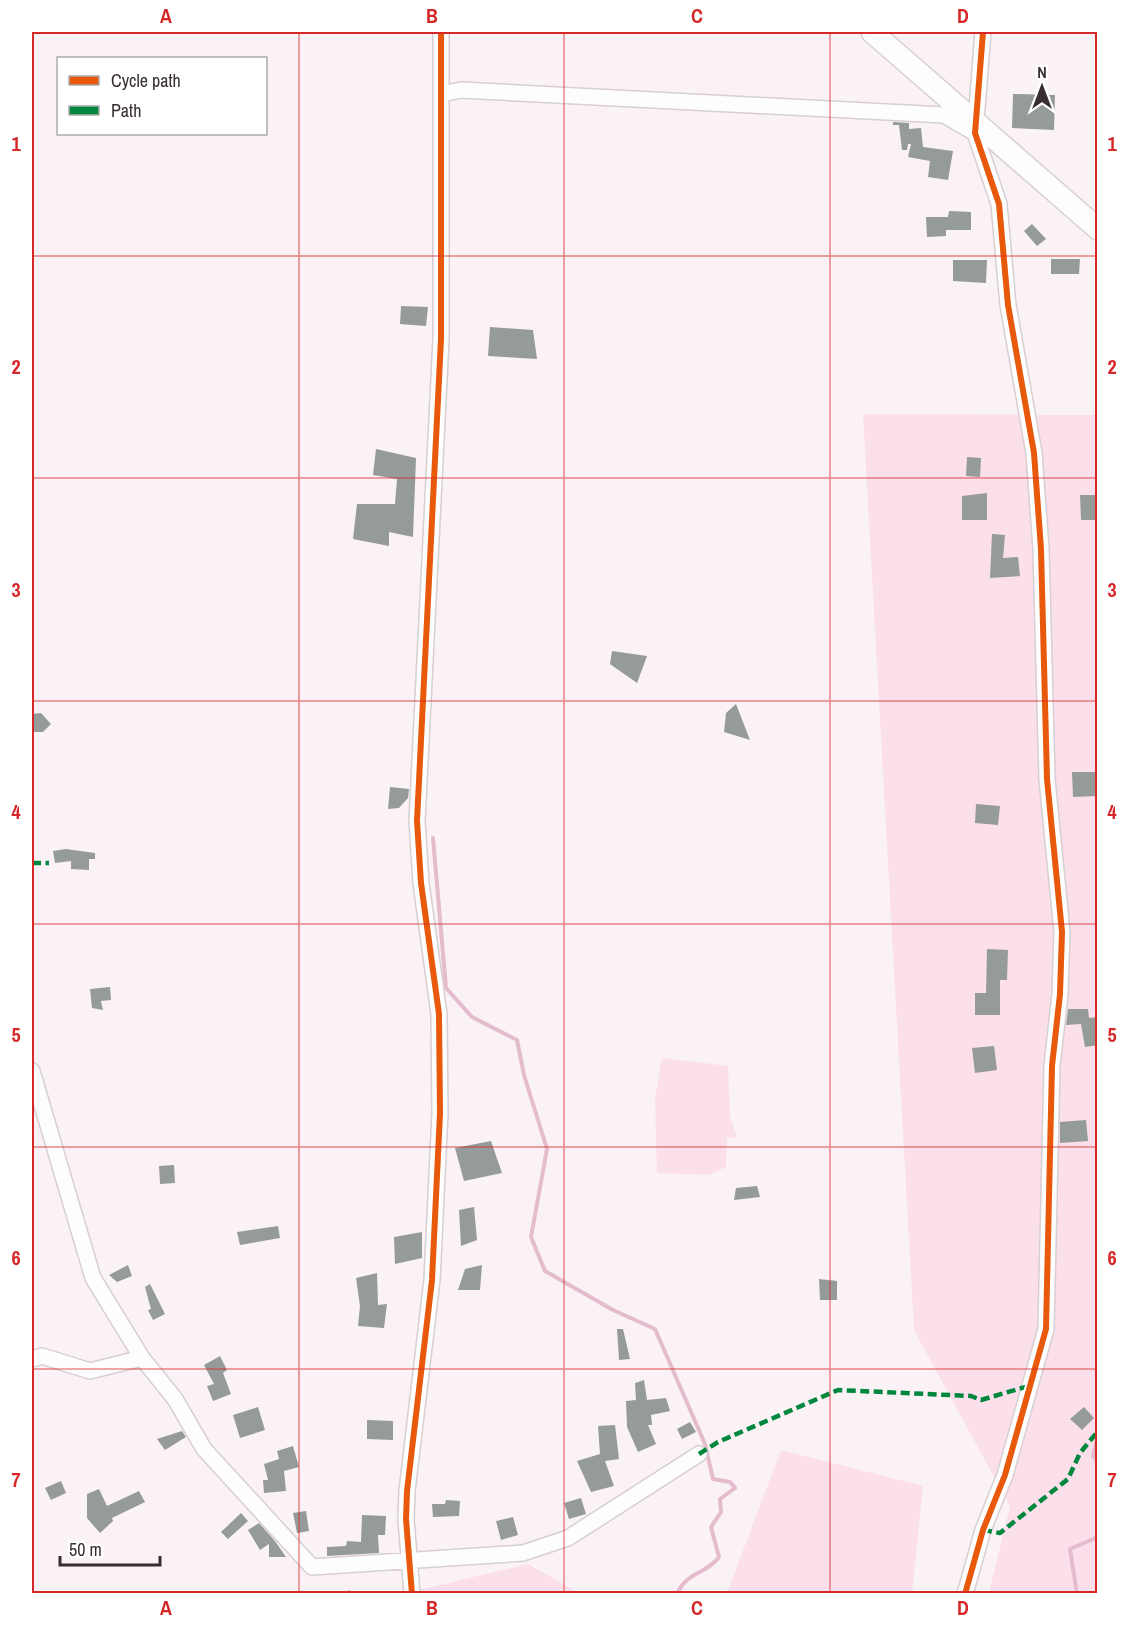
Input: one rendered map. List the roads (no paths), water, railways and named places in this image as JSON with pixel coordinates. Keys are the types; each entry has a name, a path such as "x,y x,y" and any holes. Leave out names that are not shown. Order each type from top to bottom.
{"street":[{"path":"412,1593 407,1491 432,1280 440,1113 439,1014 421,883 417,821 441,339 441,32"},
{"path":"872,32 975,127 1098,229"},
{"path":"964,1593 983,1530 1005,1475 1046,1329 1052,1066 1060,994 1062,932 1047,779 1041,549 1035,453 1008,305 999,204 975,127 983,32"},
{"path":"441,94 461,90 944,115 975,127"},
{"path":"32,1071 93,1278 142,1358 175,1399 204,1449 312,1567 523,1553 568,1538 699,1454"},
{"path":"32,1359 42,1356 90,1371 142,1358"}],"waterway":[{"path":"433,838 446,988 472,1017 517,1040 524,1075 547,1149 531,1237 545,1271 613,1310 655,1329 705,1444 713,1479 730,1482 735,1488 720,1499 721,1512 711,1527 719,1557 709,1567 686,1581 677,1594"},
{"path":"1098,1435 1093,1456 1098,1462"},
{"path":"1077,1594 1070,1549 1098,1537"}]}
